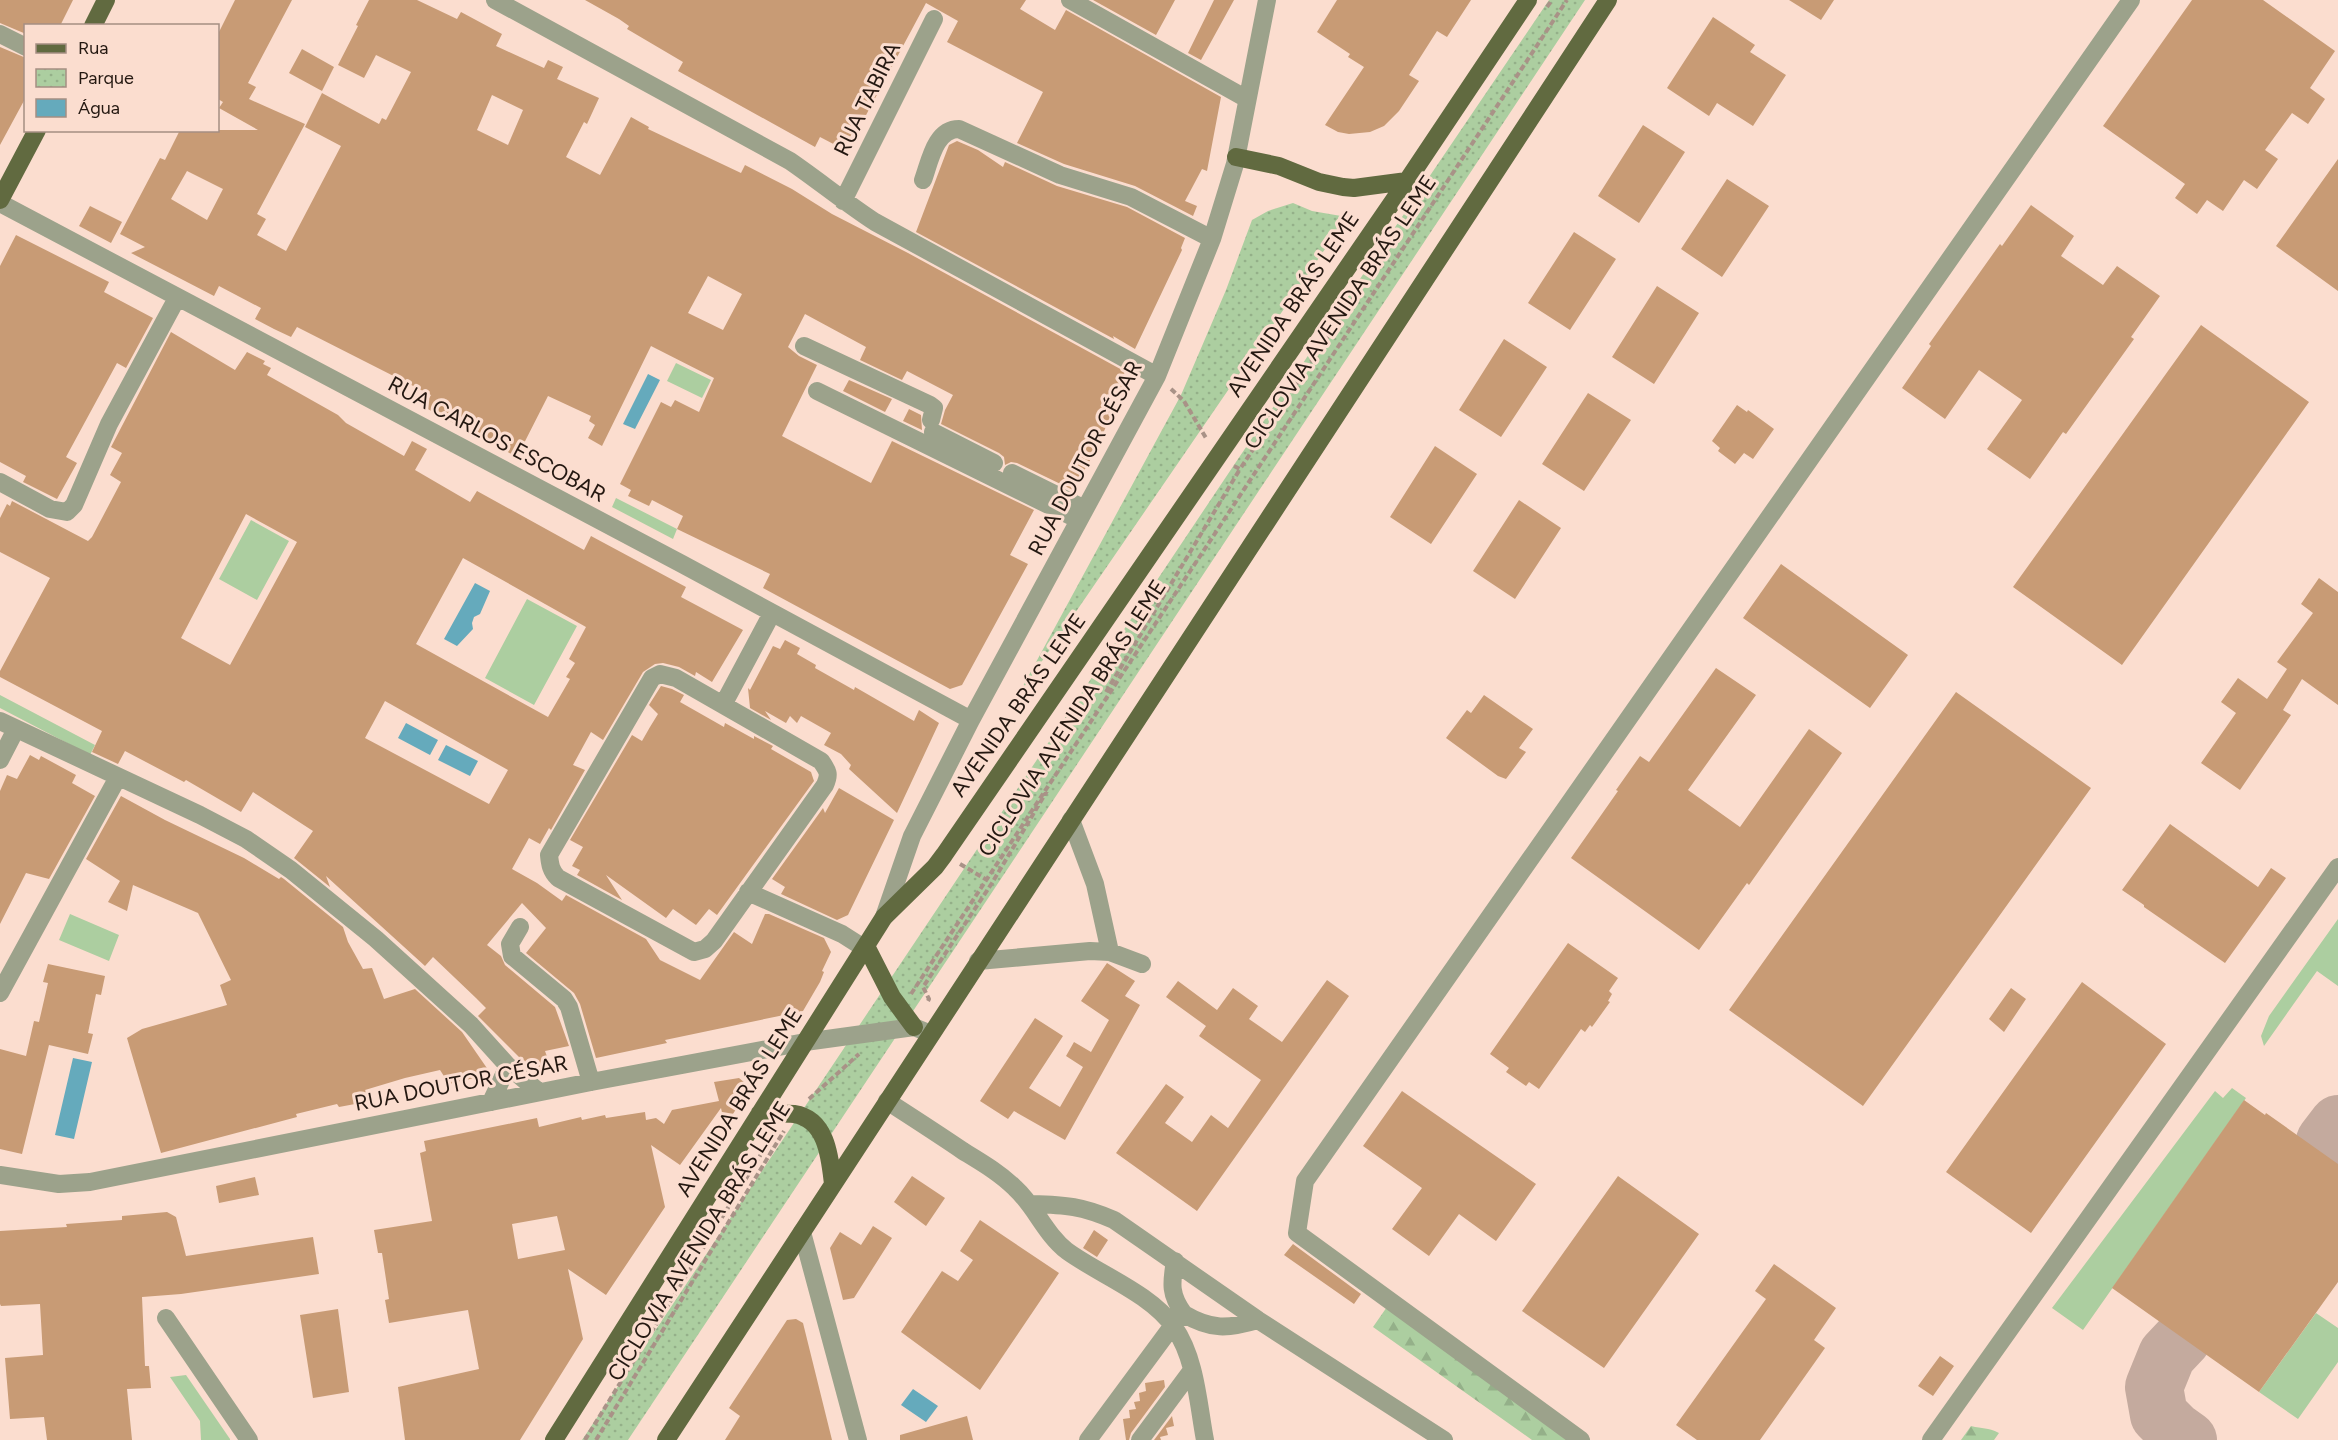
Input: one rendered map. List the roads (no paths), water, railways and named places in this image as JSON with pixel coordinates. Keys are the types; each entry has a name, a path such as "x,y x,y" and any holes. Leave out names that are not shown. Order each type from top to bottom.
{"main road":[{"path":"94,24 106,0"},
{"name":"AVENIDA BRÁS LEME","path":"554,1440 884,917 935,867 944,855 1407,181 1528,0"},
{"path":"666,1440 887,1101 920,1029 978,961 1608,0"},
{"path":"0,202 35,132"},
{"path":"1236,157 1279,166 1319,182 1343,187 1407,181"},
{"path":"865,947 892,997 920,1029"},
{"path":"760,1113 790,1114 810,1121 824,1138 830,1153 833,1184"}],"street":[{"path":"495,0 790,161 875,222 1157,376"},
{"path":"1071,0 1247,99"},
{"name":"RUA DOUTOR CÉSAR","path":"884,917 912,836 970,720 1157,376 1212,240 1236,157 1267,0"},
{"path":"1581,1440 1297,1233 1305,1181 2131,0"},
{"name":"RUA TABIRA","path":"843,201 934,19"},
{"path":"0,34 24,46"},
{"path":"923,180 935,147 944,133 950,129 959,129 1060,175 1131,197 1212,240"},
{"name":"RUA CARLOS ESCOBAR","path":"0,202 970,720"},
{"path":"0,482 50,509 67,512 74,505 109,424 177,298"},
{"path":"804,345 930,405 934,408 932,426 994,463"},
{"path":"817,391 1082,515"},
{"path":"1012,473 1082,515"},
{"path":"723,705 772,613"},
{"path":"660,674 676,678 821,761 828,770 829,777 825,785 748,892 710,946 694,952 558,878 553,872 549,855 652,678 660,674"},
{"path":"0,760 8,725 161,795 246,839 291,870 376,939 463,1017 508,1066 538,1092"},
{"path":"0,993 118,777"},
{"path":"1071,820 1095,884 1110,952"},
{"path":"1931,1440 2338,867"},
{"path":"748,892 842,934 865,947"},
{"path":"520,927 510,944 512,956 564,999 569,1007 591,1082"},
{"path":"978,961 1090,951 1110,952 1142,963"},
{"name":"RUA DOUTOR CÉSAR","path":"0,1175 59,1184 90,1182 538,1092 805,1042 920,1029"},
{"path":"491,1102 508,1066"},
{"path":"887,1101 1004,1177 1032,1204 1046,1229 1064,1249 1092,1269 1125,1286 1151,1305 1178,1320 1223,1328 1258,1320"},
{"path":"1032,1204 1069,1205 1088,1209 1114,1220 1258,1320 1444,1440"},
{"path":"802,1232 858,1440"},
{"path":"1175,1261 1172,1282 1174,1301 1192,1370 1205,1440"},
{"path":"166,1318 249,1440"},
{"path":"1088,1440 1178,1320"},
{"path":"1140,1440 1192,1370"},
{"path":"1189,1440 1201,1421"}],"water":[{"path":"648,374 660,380 635,429 623,424"},
{"path":"475,583 490,591 480,614 474,617 473,629 457,646 444,639"},
{"path":"406,723 438,740 430,755 398,738"},
{"path":"446,745 478,761 470,776 438,760"},
{"path":"73,1058 92,1062 74,1139 55,1135"},
{"path":"913,1389 938,1406 926,1422 901,1405"}]}
